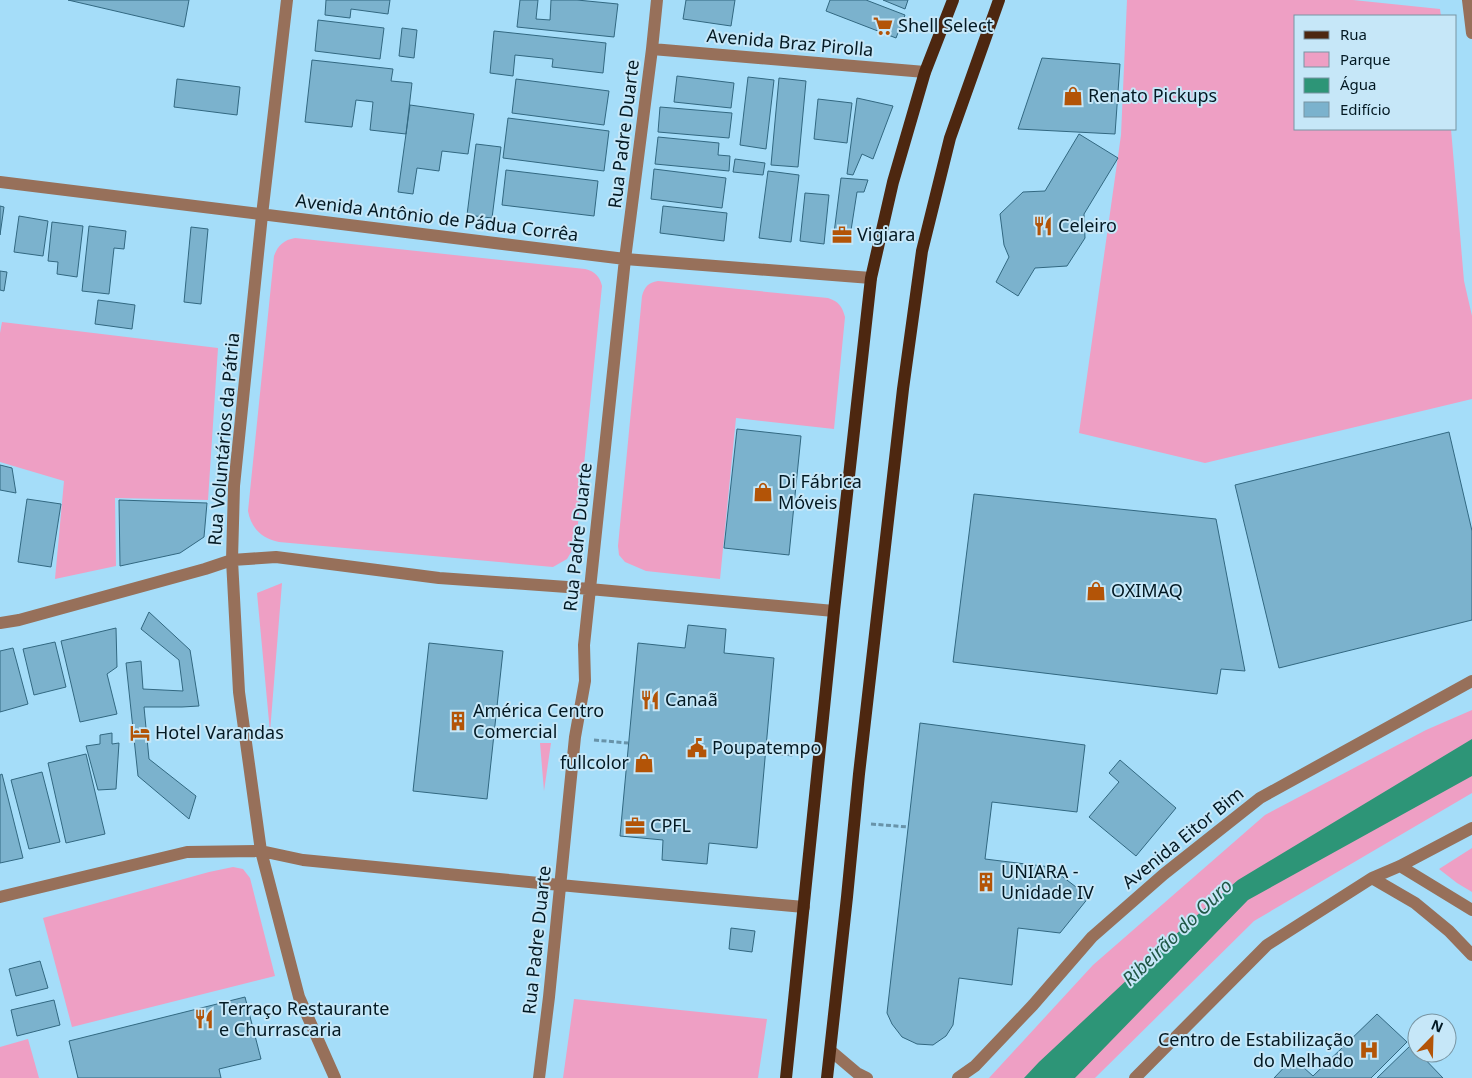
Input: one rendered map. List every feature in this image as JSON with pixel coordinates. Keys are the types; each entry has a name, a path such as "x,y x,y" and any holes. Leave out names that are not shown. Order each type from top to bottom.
{"main road":[{"path":"786,1078 834,611 871,278 893,182 925,72 953,0"},
{"path":"828,1078 854,822 903,388 922,251 950,138 999,0"}],"street":[{"name":"Rua Voluntários da Pátria","path":"287,0 262,215 234,486 232,560 239,692 261,851 299,997 334,1078"},
{"name":"Rua Padre Duarte","path":"539,1078 575,738 585,681 584,645 625,259 657,0"},
{"path":"1468,0 1472,33"},
{"name":"Avenida Braz Pirolla","path":"652,49 925,72"},
{"name":"Avenida Antônio de Pádua Corrêa","path":"0,182 625,259 871,278"},
{"path":"0,623 19,620 232,560 276,557 439,578 591,589 834,611"},
{"name":"Avenida Eitor Bim","path":"958,1078 975,1066 1033,1005 1092,937 1164,874 1260,798 1472,681"},
{"path":"1135,1078 1267,944 1372,878 1400,866 1472,828"},
{"path":"0,897 187,852 261,851 304,860 804,907"},
{"path":"1400,866 1472,910"},
{"path":"1372,878 1415,903 1449,931 1472,955"},
{"path":"831,1051 857,1074 867,1078"}],"path":[{"path":"575,738 628,743"},
{"path":"765,753 794,755"},
{"path":"854,822 908,827"}],"green space":[{"path":"1127,0 1353,0 1440,9 1441,15 1294,15 1294,130 1451,130 1464,281 1472,316 1472,399 1205,463 1079,433 1121,135"},
{"path":"295,238 585,269 592,271 596,275 602,286 576,544 567,559 553,567 279,542 273,541 258,532 249,517 248,511 274,256 282,244"},
{"path":"658,281 828,298 840,305 845,317 834,429 736,418 720,579 646,571 625,562 619,555 618,546 642,296 647,286"},
{"path":"2,322 218,348 208,500 115,498 116,566 55,579 64,481 0,462 0,333"},
{"path":"282,583 270,732 257,593"},
{"path":"1472,710 1472,793 1254,921 1095,1078 989,1078 1093,965 1265,815 1426,730"},
{"path":"540,743 551,743 544,791"},
{"path":"1472,848 1472,892 1439,869"},
{"path":"233,867 243,869 250,878 275,976 72,1027 43,918"},
{"path":"574,999 767,1019 758,1078 563,1078"},
{"path":"28,1039 39,1078 0,1078 0,1047"}],"water":[{"path":"1472,739 1472,776 1248,900 1075,1078 1024,1078 1188,923 1238,880"}],"building":[{"path":"68,0 189,0 184,27"},
{"path":"326,0 390,0 388,14 351,9 350,18 325,15"},
{"path":"520,0 538,0 536,19 550,20 551,0 577,0 618,4 614,37 517,27"},
{"path":"686,0 735,0 731,26 683,19"},
{"name":"Shell Select","path":"830,0 866,0 905,15 896,38 826,11"},
{"path":"883,0 908,0 905,9"},
{"path":"318,20 384,28 380,59 315,51"},
{"path":"402,28 417,30 414,58 399,56"},
{"path":"494,31 606,43 603,73 552,67 553,59 515,55 513,76 490,73"},
{"name":"Renato Pickups","path":"1042,58 1120,64 1115,134 1018,129"},
{"path":"312,60 393,69 391,81 412,83 406,134 370,130 373,102 356,100 352,127 305,122"},
{"path":"677,76 734,83 731,108 674,102"},
{"path":"748,77 774,80 766,149 740,145"},
{"path":"779,78 806,81 798,167 771,165"},
{"path":"177,79 240,87 237,115 174,107"},
{"path":"516,79 609,91 604,125 512,113"},
{"path":"857,98 893,106 873,159 862,154 853,175 847,174"},
{"path":"818,99 852,103 847,143 814,139"},
{"path":"410,105 474,114 468,154 442,151 439,171 417,168 413,194 398,192"},
{"path":"660,107 732,113 729,138 658,132"},
{"path":"508,118 609,131 604,171 503,158"},
{"name":"Celeiro","path":"1079,134 1118,158 1084,214 1085,238 1067,266 1035,268 1018,296 996,282 1009,257 1004,245 1000,214 1023,192 1045,191"},
{"path":"658,137 719,143 718,155 730,156 729,171 655,164"},
{"path":"476,144 501,147 492,218 467,215"},
{"path":"735,159 765,163 763,175 733,172"},
{"path":"654,169 726,178 722,208 651,199"},
{"path":"506,170 598,181 594,216 502,205"},
{"path":"768,171 799,175 791,242 759,238"},
{"path":"841,178 868,180 864,192 857,192 849,243 833,241"},
{"path":"805,193 829,195 824,244 800,241"},
{"path":"0,206 4,207 0,235"},
{"path":"663,206 727,213 724,241 660,233"},
{"path":"19,216 48,221 43,256 14,252"},
{"path":"52,222 83,226 77,277 57,274 58,262 48,261"},
{"path":"89,226 126,231 124,249 114,248 109,294 82,291"},
{"path":"191,227 208,229 201,304 184,302"},
{"path":"0,271 7,272 4,291 0,290"},
{"path":"98,300 135,305 132,329 95,324"},
{"name":"Di Fábrica Móveis","path":"737,429 801,436 789,555 724,548"},
{"path":"1449,432 1472,531 1472,620 1279,668 1235,485"},
{"path":"0,465 12,468 16,493 0,490"},
{"name":"OXIMAQ","path":"974,494 1216,519 1245,671 1221,669 1217,694 953,662"},
{"path":"27,499 61,504 51,567 18,562"},
{"path":"119,500 207,503 204,537 180,553 120,566"},
{"name":"Hotel Varandas","path":"149,612 190,650 199,706 144,707 149,759 196,796 189,819 138,776 126,663 141,661 143,689 183,691 179,660 141,629"},
{"name":"Poupatempo","path":"688,625 726,629 724,653 774,658 757,848 709,843 707,864 662,860 663,840 620,836 638,643 685,648"},
{"path":"116,628 117,667 107,674 117,714 80,722 61,641"},
{"path":"55,642 66,687 34,695 23,649"},
{"name":"América Centro Comercial","path":"429,643 503,651 487,799 413,791"},
{"path":"13,648 28,704 0,712 0,651"},
{"name":"UNIARA - Unidade IV","path":"920,723 1085,745 1077,812 992,802 985,859 1050,867 1089,897 1060,933 1018,928 1012,985 959,978 953,1025 946,1036 933,1045 917,1044 902,1037 892,1024 887,1013"},
{"path":"112,733 112,744 119,743 116,789 98,790 86,746 100,744 100,735"},
{"path":"86,754 105,834 66,843 48,763"},
{"path":"1120,760 1176,808 1136,856 1089,817 1119,782 1109,773"},
{"path":"42,772 60,842 29,849 11,780"},
{"path":"2,774 23,858 0,863 0,775"},
{"path":"731,928 755,931 752,952 729,949"},
{"path":"40,961 48,988 16,996 9,969"},
{"name":"Terraço Restaurante e Churrascaria","path":"245,997 261,1059 219,1069 221,1078 78,1078 69,1041"},
{"path":"54,1000 60,1025 17,1036 11,1010"},
{"name":"Centro de Estabilização do Melhado","path":"1377,1014 1407,1042 1371,1078 1274,1078 1293,1058 1313,1076"},
{"name":"Centro de Estabilização do Melhado","path":"1407,1049 1407,1063 1429,1063 1443,1078 1377,1078"}],"place":[{"name":"Shell Select","path":"883,26"},
{"name":"Renato Pickups","path":"1073,96"},
{"name":"Celeiro","path":"1043,226"},
{"name":"Vigiara","path":"842,235"},
{"name":"Di Fábrica Móveis","path":"763,492"},
{"name":"OXIMAQ","path":"1096,591"},
{"name":"Canaã","path":"650,700"},
{"name":"América Centro Comercial","path":"458,721"},
{"name":"Hotel Varandas","path":"140,733"},
{"name":"Poupatempo","path":"697,748"},
{"name":"fullcolor","path":"644,763"},
{"name":"CPFL","path":"635,826"},
{"name":"UNIARA - Unidade IV","path":"986,882"},
{"name":"Terraço Restaurante e Churrascaria","path":"204,1019"},
{"name":"Centro de Estabilização do Melhado","path":"1369,1050"}],"water label":[{"name":"Ribeirão do Ouro","path":"1177,932"}]}
